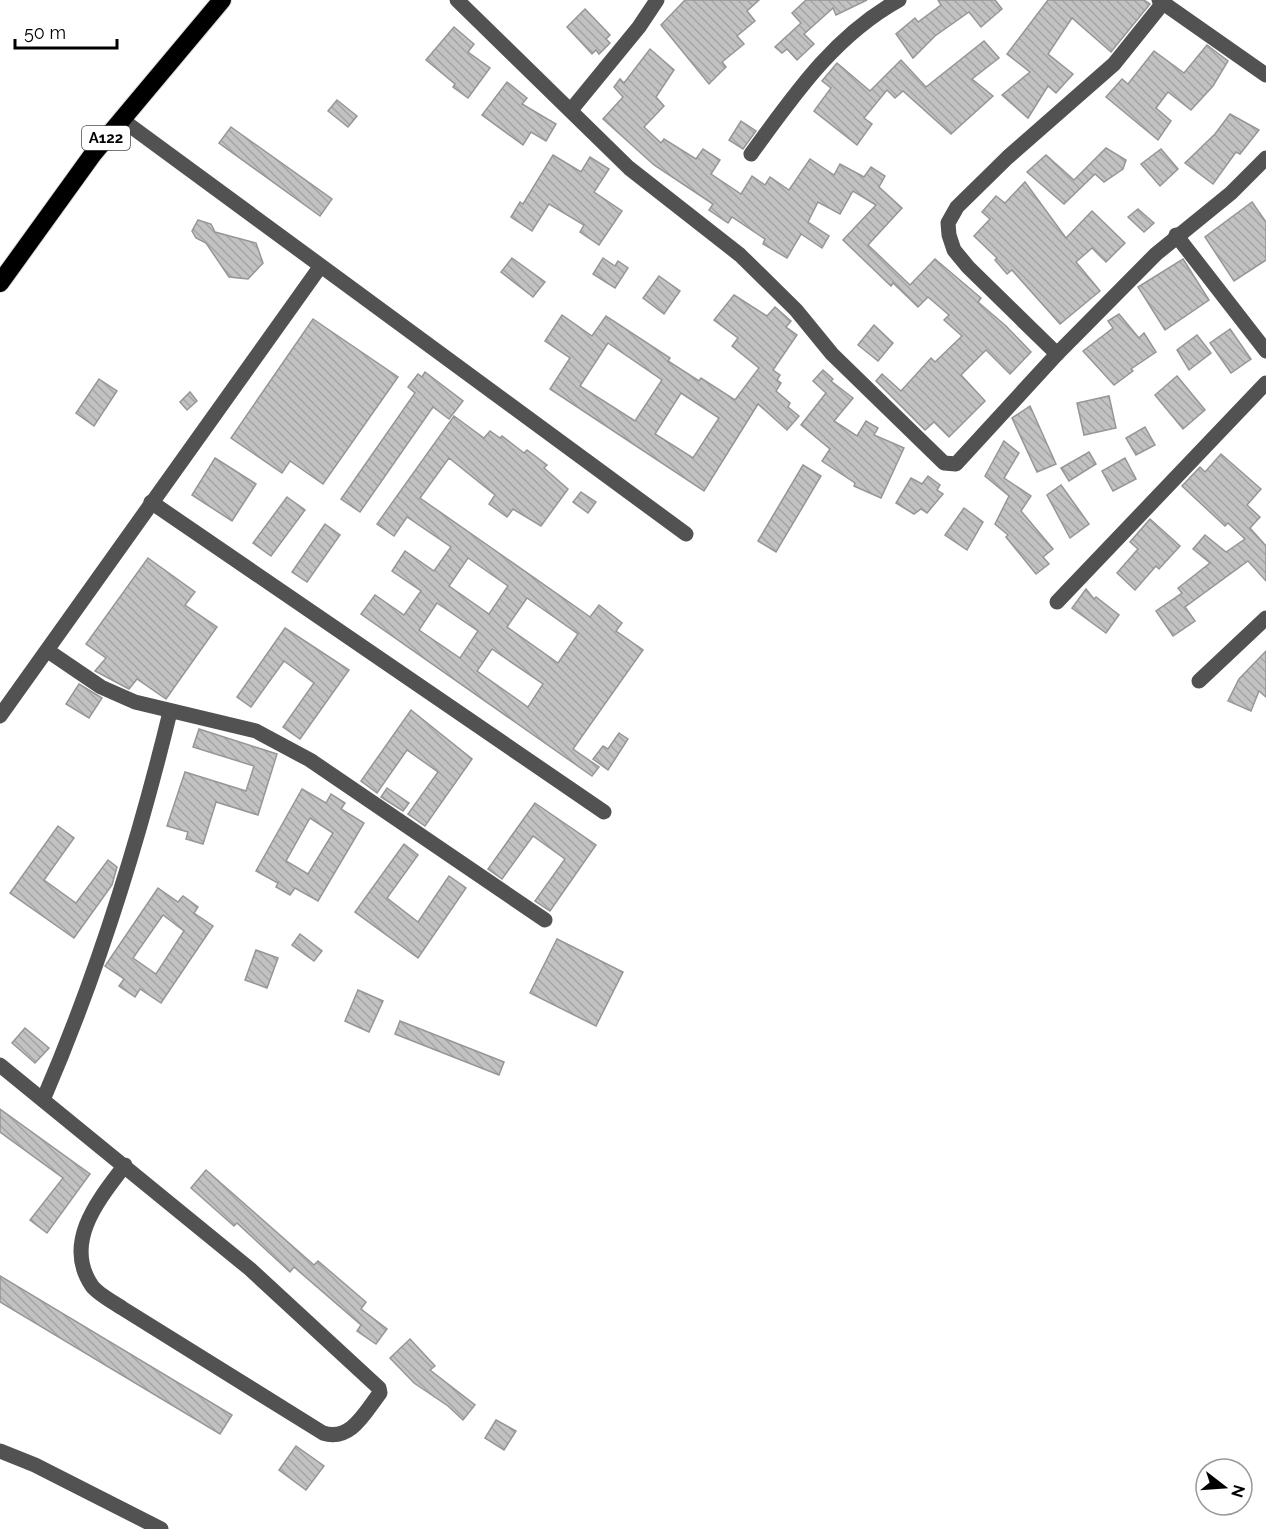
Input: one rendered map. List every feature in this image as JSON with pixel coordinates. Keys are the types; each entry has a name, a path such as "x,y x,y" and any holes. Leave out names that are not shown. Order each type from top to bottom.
{"highway":[{"name":"A122","path":"0,283 60,198 121,119 222,0"}],"street":[{"path":"457,0 630,168 740,255 796,310 832,354 944,463 956,464 1058,354 1176,235 1231,193 1266,158"},
{"path":"571,110 639,27 657,0"},
{"path":"751,154 829,53 873,14 899,0"},
{"path":"1058,354 968,267 954,250 948,223 957,207 999,165 1114,64 1161,2 1266,75"},
{"path":"121,119 686,534"},
{"path":"1176,235 1266,351"},
{"path":"0,716 320,267"},
{"path":"1057,602 1266,383"},
{"path":"151,502 604,812"},
{"path":"1199,681 1266,618"},
{"path":"48,651 100,687 135,702 256,731 301,755 545,920"},
{"path":"44,1100 78,1020 94,971 143,820 170,712"},
{"path":"0,1065 125,1165 250,1269 381,1390 361,1418 344,1435 334,1436 323,1433 132,1314 93,1286 84,1263 82,1242 87,1219 125,1165"},
{"path":"0,1451 35,1465 131,1522 161,1529"}],"building":[{"path":"685,0 759,0 747,11 755,21 737,36 744,44 722,62 726,67 709,84 661,25"},
{"path":"806,0 867,0 836,15 833,8 804,34 814,44 797,60 787,49 782,53 775,47 801,23 792,13"},
{"path":"938,0 995,0 1002,9 981,27 969,12 935,36 913,58 896,34 915,18 918,22 941,5"},
{"path":"1048,0 1144,0 1150,4 1111,52 1072,18 1048,54 1073,74 1056,93 1048,86 1028,118 1002,95 1030,72 1007,54"},
{"path":"585,9 610,35 606,39 610,43 599,54 596,50 592,54 567,27"},
{"path":"454,27 474,44 468,52 490,68 468,98 453,87 455,84 426,60"},
{"path":"984,41 999,58 972,79 993,96 951,134 903,91 895,98 887,90 864,118 872,124 857,145 814,111 831,88 822,81 837,63 870,91 901,60 926,87"},
{"path":"1207,45 1228,61 1213,86 1191,110 1168,92 1156,108 1171,121 1158,140 1106,97 1122,79 1128,84 1154,51 1184,73"},
{"path":"650,49 674,70 656,97 664,106 644,127 661,143 664,139 696,159 703,149 720,160 711,174 741,194 752,176 765,185 770,177 789,190 810,159 834,175 840,164 864,177 871,167 885,176 879,187 902,208 868,245 910,285 935,259 981,298 978,302 1031,352 1010,374 986,350 961,375 985,401 949,437 934,422 925,430 876,381 882,374 901,391 931,358 935,362 962,336 944,320 949,315 928,297 918,307 893,283 891,286 843,240 876,205 853,191 840,214 818,202 808,222 829,236 822,248 801,234 787,258 763,244 765,239 732,217 728,223 709,210 713,204 654,165 603,119 623,97 614,87 620,79 624,83"},
{"path":"507,82 527,98 522,104 556,124 546,141 531,132 523,145 482,115"},
{"path":"337,100 357,116 348,127 328,111"},
{"path":"1230,114 1259,130 1240,154 1236,152 1213,184 1185,163 1215,134"},
{"path":"741,121 756,131 743,149 729,140"},
{"path":"231,127 332,199 320,216 219,143"},
{"path":"1106,148 1126,160 1123,169 1104,182 1095,174 1064,204 1027,172 1046,155 1074,180"},
{"path":"1161,149 1178,169 1160,186 1141,164"},
{"path":"553,155 581,172 590,157 609,169 594,192 622,211 599,245 580,232 584,225 549,204 532,231 511,217 520,202 523,204"},
{"path":"1025,182 1066,238 1092,211 1125,243 1106,262 1092,248 1076,262 1100,291 1060,324 1012,270 1007,274 995,260 997,258 974,236 990,219 982,212 996,196 1005,203"},
{"path":"1252,202 1266,222 1266,260 1234,281 1205,237"},
{"path":"1138,209 1154,223 1144,232 1128,217"},
{"path":"198,220 211,224 215,232 256,243 263,263 248,279 229,277 206,243 196,238 192,231"},
{"path":"512,258 545,282 533,297 501,272"},
{"path":"603,258 615,266 618,261 628,268 615,288 593,274"},
{"path":"1183,259 1209,300 1165,330 1138,287"},
{"path":"659,276 680,291 664,314 643,298"},
{"path":"734,295 767,316 775,307 791,321 786,327 797,335 773,370 780,375 777,380 781,383 776,391 790,403 788,407 799,416 787,430 758,404 704,491 550,389 570,358 545,341 562,315 592,336 606,316 670,358 668,361 699,381 701,378 735,400 759,368 732,346 738,338 714,320","holes":["608,343 662,380 635,421 580,386","681,393 719,418 693,458 655,434"]},
{"path":"1119,314 1139,338 1144,333 1156,352 1131,369 1133,371 1114,385 1083,351 1113,328 1108,321"},
{"path":"313,319 398,377 323,484 290,461 282,473 231,438"},
{"path":"874,325 893,343 878,361 858,345"},
{"path":"1230,329 1251,359 1231,373 1210,343"},
{"path":"1197,335 1211,353 1189,370 1177,350"},
{"path":"823,370 833,379 831,381 853,398 834,421 857,436 866,421 878,428 874,435 904,448 881,498 854,486 855,483 822,461 830,449 801,425 826,393 813,381"},
{"path":"425,372 463,401 449,419 433,407 360,512 341,499 415,393 408,387 418,374 422,377"},
{"path":"1177,376 1205,410 1183,429 1155,395"},
{"path":"99,379 117,391 94,426 76,413"},
{"path":"190,392 197,401 187,410 180,402"},
{"path":"1109,396 1116,428 1084,435 1077,403"},
{"path":"1030,406 1056,464 1037,472 1012,418"},
{"path":"454,416 484,438 490,431 500,438 502,436 524,453 527,450 547,465 544,468 568,489 541,526 513,509 507,517 489,504 495,495 449,458 420,498 590,617 599,605 622,623 616,631 643,650 573,749 599,767 592,776 361,614 375,595 404,615 421,591 392,571 405,551 434,571 451,547 407,517 394,536 377,524","holes":["468,558 508,586 489,614 449,586","527,598 578,634 558,663 507,627","437,603 478,631 460,658 419,630","492,649 543,684 528,707 477,671"]},
{"path":"1145,427 1155,445 1136,455 1126,438"},
{"path":"1004,441 1019,453 1004,478 1031,496 1021,511 1053,549 1043,557 1049,564 1036,574 1006,537 1008,535 995,524 1009,496 985,476"},
{"path":"1089,452 1096,464 1069,481 1061,468"},
{"path":"1221,454 1261,489 1247,505 1260,517 1250,528 1266,546 1266,581 1248,561 1185,607 1195,621 1173,636 1156,611 1182,593 1178,588 1210,563 1193,549 1205,535 1226,552 1245,539 1228,523 1225,526 1182,486 1200,467 1205,472"},
{"path":"215,458 256,484 232,521 192,495"},
{"path":"1125,458 1136,479 1113,491 1102,471"},
{"path":"803,465 821,476 776,552 758,541"},
{"path":"928,476 940,485 937,490 943,494 927,513 921,509 914,514 896,503 911,478 922,484"},
{"path":"1061,485 1089,524 1070,538 1047,495"},
{"path":"581,492 596,502 588,513 573,502"},
{"path":"287,497 305,510 271,556 253,543"},
{"path":"964,508 983,522 967,550 945,535"},
{"path":"1150,519 1180,546 1159,569 1156,566 1135,590 1117,573 1138,549 1130,542"},
{"path":"325,524 340,535 307,582 292,572"},
{"path":"148,558 195,592 185,605 217,627 166,699 137,679 129,689 95,671 106,658 86,644"},
{"path":"1086,589 1094,599 1096,597 1119,615 1106,633 1072,608"},
{"path":"285,628 349,670 300,739 283,727 314,683 284,661 251,707 237,697"},
{"path":"1266,651 1266,697 1259,691 1251,711 1228,701 1239,679"},
{"path":"79,684 102,698 89,718 66,704"},
{"path":"411,710 472,759 425,826 408,814 438,772 407,750 377,793 361,781"},
{"path":"199,729 277,754 258,815 216,802 203,844 186,839 188,832 167,826 185,772 246,791 254,766 193,747"},
{"path":"619,733 628,739 608,770 593,759 603,746 608,749"},
{"path":"387,788 409,803 403,811 381,797"},
{"path":"302,789 326,803 331,794 345,803 341,809 364,823 318,901 295,888 290,895 276,887 278,883 256,871","holes":["310,818 333,833 308,874 286,861"]},
{"path":"535,803 596,845 550,911 535,901 565,859 533,836 502,879 488,869"},
{"path":"58,826 74,838 44,880 76,903 108,860 117,867 112,885 74,938 10,893"},
{"path":"404,844 418,855 387,898 418,922 449,876 466,888 418,958 355,912"},
{"path":"158,888 178,902 183,896 198,907 194,913 213,926 161,1003 140,989 135,997 119,986 124,979 105,966","holes":["163,915 184,931 156,974 133,958"]},
{"path":"300,934 322,951 314,961 292,945"},
{"path":"557,939 623,972 596,1026 530,993"},
{"path":"256,950 278,958 267,988 245,980"},
{"path":"358,990 383,1001 369,1032 345,1021"},
{"path":"400,1021 504,1062 499,1075 395,1034"},
{"path":"25,1028 49,1048 35,1063 12,1043"},
{"path":"0,1109 90,1174 47,1233 30,1220 63,1178 0,1132"},
{"path":"206,1170 314,1265 318,1261 366,1302 361,1309 387,1329 376,1344 357,1331 361,1325 294,1267 290,1272 237,1223 234,1226 191,1188"},
{"path":"0,1276 232,1415 220,1434 0,1302"},
{"path":"410,1339 435,1366 430,1370 475,1405 463,1420 448,1406 414,1383 390,1358"},
{"path":"496,1420 516,1431 504,1450 485,1438"},
{"path":"296,1446 324,1466 306,1490 279,1470"}]}
